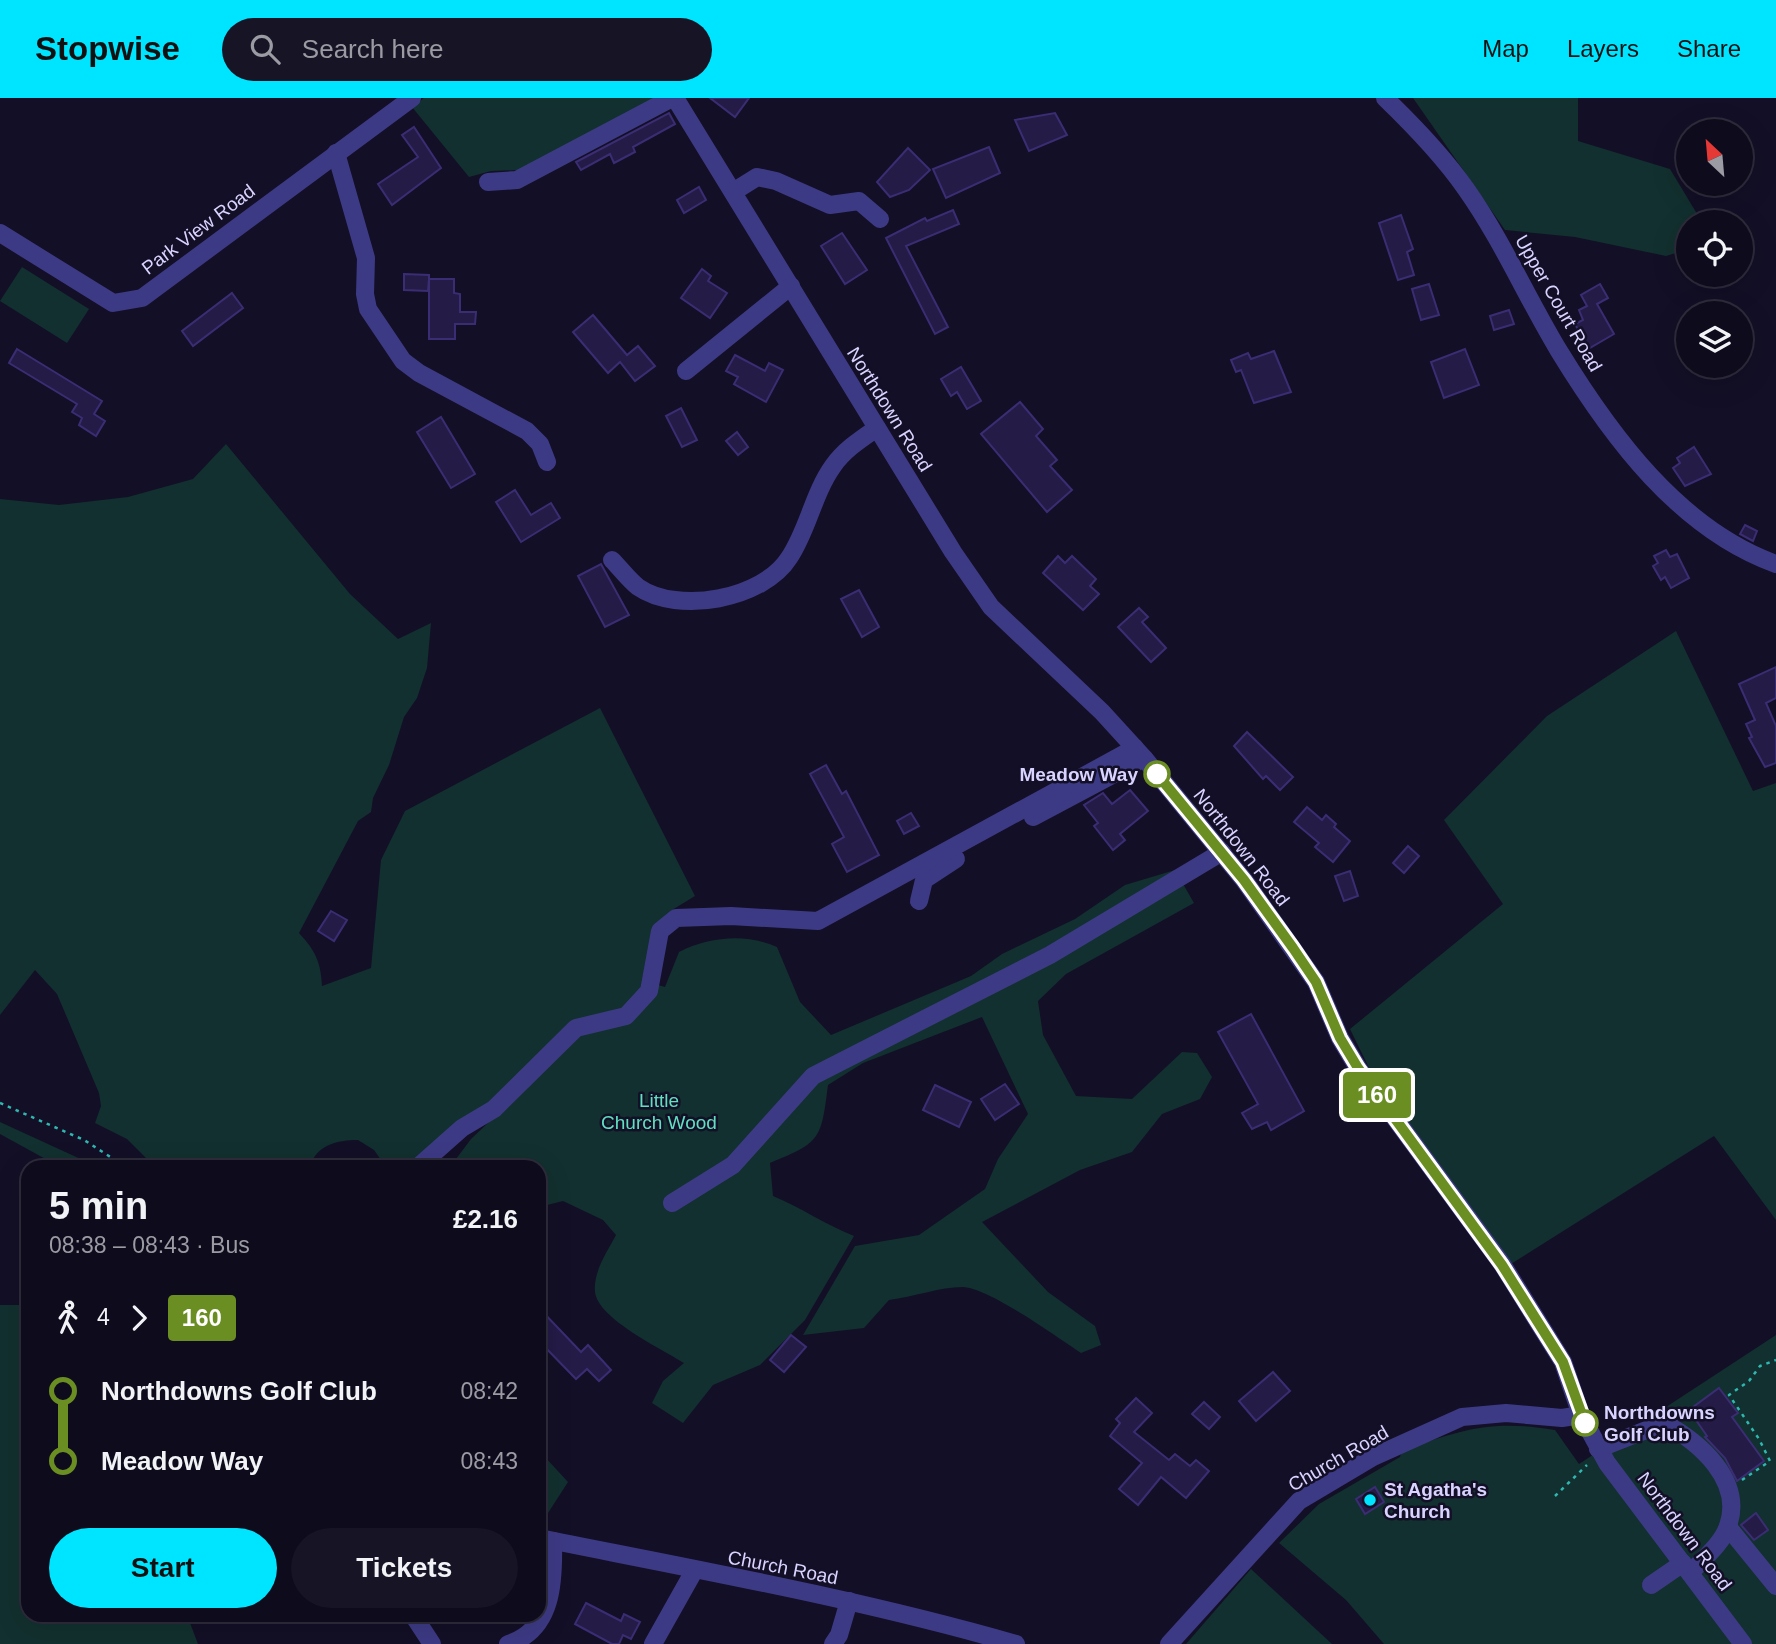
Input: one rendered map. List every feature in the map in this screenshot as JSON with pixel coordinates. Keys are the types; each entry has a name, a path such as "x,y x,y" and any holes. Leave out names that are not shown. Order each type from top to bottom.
{"street":[{"name":"Park View Road","path":"0,233 113,303 142,298 412,98"},
{"path":"488,182 517,180 673,98"},
{"name":"Northdown Road","path":"673,98 953,552 990,607 1038,654 1085,694 1139,753 1222,852 1316,982 1340,1038 1358,1068 1502,1265 1563,1362 1581,1415 1600,1451 1744,1644"},
{"name":"Upper Court Road","path":"1385,98 1421,133 1466,189 1502,245 1560,352 1626,448 1678,503 1711,530 1755,556 1776,564"},
{"path":"336,153 366,258 365,295 368,309 377,323 403,360 419,373 527,431 540,444 547,462"},
{"path":"733,192 757,177 776,181 830,205 859,201 880,219"},
{"path":"686,372 791,286"},
{"path":"612,560 640,588 682,601 720,600 769,579 788,560 833,466 854,444 877,428"},
{"path":"919,901 924,880 940,867 1139,753"},
{"path":"426,1160 462,1128 494,1109 576,1028 626,1016 649,991 660,930 676,918 731,916 818,921 1139,753"},
{"path":"672,1203 733,1165 813,1076 1050,955 1222,852"},
{"name":"Church Road","path":"1169,1644 1299,1501 1373,1457 1462,1417 1506,1413 1562,1418 1581,1415"},
{"path":"1600,1451 1664,1423 1687,1436 1709,1456 1728,1490 1728,1527 1715,1548 1686,1568 1651,1585"},
{"path":"1728,1527 1776,1586"},
{"path":"546,1540 554,1582 546,1609"},
{"name":"Church Road","path":"546,1540 849,1601 932,1620 1016,1644"},
{"path":"653,1644 694,1571"},
{"path":"833,1644 839,1635 849,1601"},
{"path":"418,1622 432,1644"},
{"path":"508,1644 521,1640 540,1622"}],"path":[{"path":"0,1103 84,1140 115,1160"},
{"path":"1728,1490 1770,1461 1759,1438 1729,1395 1749,1381 1760,1366 1776,1360"},
{"path":"1555,1496 1600,1451"}],"green space":[{"path":"424,98 656,98 519,170 491,171 469,177 412,107"},
{"path":"1413,98 1578,98 1578,141 1670,169 1676,179 1676,196 1686,196 1695,210 1676,210 1676,253 1666,256 1575,237 1505,230"},
{"path":"22,267 89,309 67,343 0,301"},
{"name":"Little Church Wood","path":"226,444 350,594 398,639 431,623 427,668 417,698 404,717 389,765 373,798 371,812 358,821 299,933 316,957 322,986 371,968 381,860 405,811 600,708 695,896 672,910 652,928 648,982 665,987 679,952 703,943 740,938 765,943 777,947 800,1002 831,1035 971,976 1002,954 1075,919 1125,885 1175,870 1194,903 1066,974 1038,1001 1043,1035 1076,1096 1132,1099 1182,1052 1197,1053 1212,1077 1200,1099 1162,1114 1132,1152 1080,1170 982,1222 1048,1292 1095,1326 1101,1345 1081,1353 989,1295 963,1287 889,1300 864,1328 803,1335 855,1246 919,1235 985,1189 998,1159 1028,1114 982,1017 863,1063 828,1085 823,1117 816,1137 800,1150 770,1163 773,1196 854,1236 805,1320 760,1365 713,1385 683,1423 652,1403 663,1381 684,1363 619,1323 607,1313 595,1292 601,1262 616,1235 603,1220 563,1201 546,1205 546,1160 455,1160 471,1139 489,1122 426,1151 414,1160 381,1160 374,1150 358,1140 328,1145 313,1160 148,1160 127,1139 95,1123 101,1106 99,1093 57,994 35,970 0,1015 0,499 59,505 128,497 193,479"},
{"path":"1676,631 1753,791 1776,783 1776,1220 1714,1136 1511,1264 1373,1076 1350,1029 1503,904 1444,820 1547,716"},
{"path":"0,1122 83,1160 47,1160 0,1134"},
{"path":"0,1305 21,1305 21,1622 190,1622 198,1644 0,1644"},
{"path":"1776,1335 1776,1644 1384,1644 1346,1600 1279,1543 1319,1504 1400,1457 1402,1450 1460,1432 1494,1426 1555,1430 1579,1464"},
{"path":"546,1458 568,1482 546,1516"},
{"path":"1251,1569 1332,1644 1186,1644"}],"building":[{"path":"710,98 749,98 735,117"},
{"path":"669,113 675,124 633,147 635,152 614,163 610,154 581,170 576,162"},
{"path":"1055,113 1067,135 1029,151 1015,120"},
{"path":"414,127 441,168 392,205 378,184 418,157 402,135"},
{"path":"989,147 1000,173 946,198 933,169"},
{"path":"908,148 930,170 909,190 890,197 877,182"},
{"path":"699,187 706,200 684,213 677,200"},
{"path":"953,210 959,224 906,246 948,327 935,334 886,238 925,218 927,221"},
{"path":"1401,215 1413,249 1407,252 1414,275 1398,280 1379,223"},
{"path":"842,233 867,270 845,284 821,246"},
{"path":"702,269 711,276 708,281 727,293 710,318 681,298"},
{"path":"404,274 429,275 428,291 404,290"},
{"path":"429,279 454,279 454,293 460,294 460,312 476,312 475,324 455,324 455,339 429,339"},
{"path":"1429,284 1439,315 1421,320 1412,289"},
{"path":"1600,284 1608,298 1597,304 1614,334 1588,349 1575,324 1583,320 1579,310 1587,306 1581,295"},
{"path":"232,293 243,308 193,346 182,331"},
{"path":"1509,310 1514,324 1494,330 1490,316"},
{"path":"593,315 627,355 638,346 655,366 635,381 620,362 608,373 573,332"},
{"path":"17,349 102,401 94,414 105,421 96,436 79,425 82,418 72,412 77,404 9,363"},
{"path":"1465,349 1479,385 1444,398 1431,362"},
{"path":"1274,351 1291,392 1254,403 1241,370 1236,372 1231,360 1248,353 1251,359"},
{"path":"735,355 765,371 769,363 783,370 766,402 734,384 738,377 726,371"},
{"path":"961,367 981,401 967,409 957,392 951,396 941,379"},
{"path":"1020,402 1043,429 1036,436 1057,460 1050,466 1072,490 1047,512 981,434"},
{"path":"681,408 697,440 682,447 666,416"},
{"path":"441,417 475,474 451,488 417,432"},
{"path":"737,432 748,447 738,455 726,441"},
{"path":"1694,447 1711,474 1685,486 1673,468 1680,463 1677,458"},
{"path":"515,490 531,515 551,503 560,518 521,542 496,502"},
{"path":"1745,525 1757,531 1753,541 1740,534"},
{"path":"1666,550 1670,557 1677,554 1689,578 1671,588 1665,577 1661,580 1653,566 1658,563 1654,556"},
{"path":"1058,556 1065,563 1072,556 1096,579 1090,586 1099,594 1083,610 1043,573"},
{"path":"601,564 629,615 605,627 578,576"},
{"path":"859,590 879,627 862,637 841,599"},
{"path":"1139,608 1148,617 1142,622 1166,648 1151,662 1118,627"},
{"path":"1776,667 1776,698 1766,703 1776,726 1776,763 1765,767 1749,738 1752,737 1746,724 1755,720 1739,684"},
{"path":"1247,732 1293,777 1280,790 1266,776 1263,779 1234,746"},
{"path":"826,765 842,794 846,791 879,855 847,872 832,844 844,837 810,774"},
{"path":"1130,790 1148,811 1120,834 1125,840 1113,850 1094,826 1098,823 1084,805 1103,793 1112,804"},
{"path":"1307,807 1322,820 1326,815 1336,824 1334,827 1350,841 1333,862 1315,847 1319,843 1294,822"},
{"path":"911,813 919,826 904,834 897,821"},
{"path":"1408,846 1419,856 1404,873 1393,863"},
{"path":"1350,871 1358,896 1344,901 1335,876"},
{"path":"331,911 347,920 334,941 318,931"},
{"path":"1251,1014 1304,1111 1271,1130 1267,1122 1252,1129 1242,1113 1258,1104 1218,1032"},
{"path":"1005,1084 1019,1104 995,1120 981,1099"},
{"path":"935,1085 971,1102 959,1127 923,1110"},
{"path":"546,1315 581,1352 588,1345 611,1370 599,1381 587,1369 576,1379 546,1348"},
{"path":"791,1335 806,1347 784,1372 770,1360"},
{"path":"1273,1372 1290,1391 1256,1421 1239,1401"},
{"path":"1719,1388 1738,1413 1732,1417 1764,1461 1737,1481 1725,1458 1705,1437 1707,1436 1689,1410"},
{"path":"1136,1398 1152,1413 1134,1432 1169,1460 1175,1454 1190,1466 1196,1460 1209,1471 1186,1498 1161,1477 1138,1505 1119,1489 1142,1463 1110,1436 1120,1423 1116,1419"},
{"path":"1204,1402 1220,1417 1209,1429 1192,1414"},
{"name":"St Agatha's Church","path":"1375,1487 1384,1502 1365,1514 1356,1499"},
{"path":"1756,1513 1768,1530 1754,1540 1741,1525"},
{"path":"586,1603 621,1621 624,1614 640,1622 631,1639 623,1635 619,1644 612,1644 575,1624"}],"bus line":[{"name":"160","path":"1157,774 1244,880 1316,982 1340,1038 1358,1068 1502,1265 1563,1362 1585,1423"}],"place":[{"name":"Meadow Way","path":"1157,774"},
{"name":"Northdowns Golf Club","path":"1585,1423"},
{"name":"St Agatha's Church","path":"1370,1500"}]}
